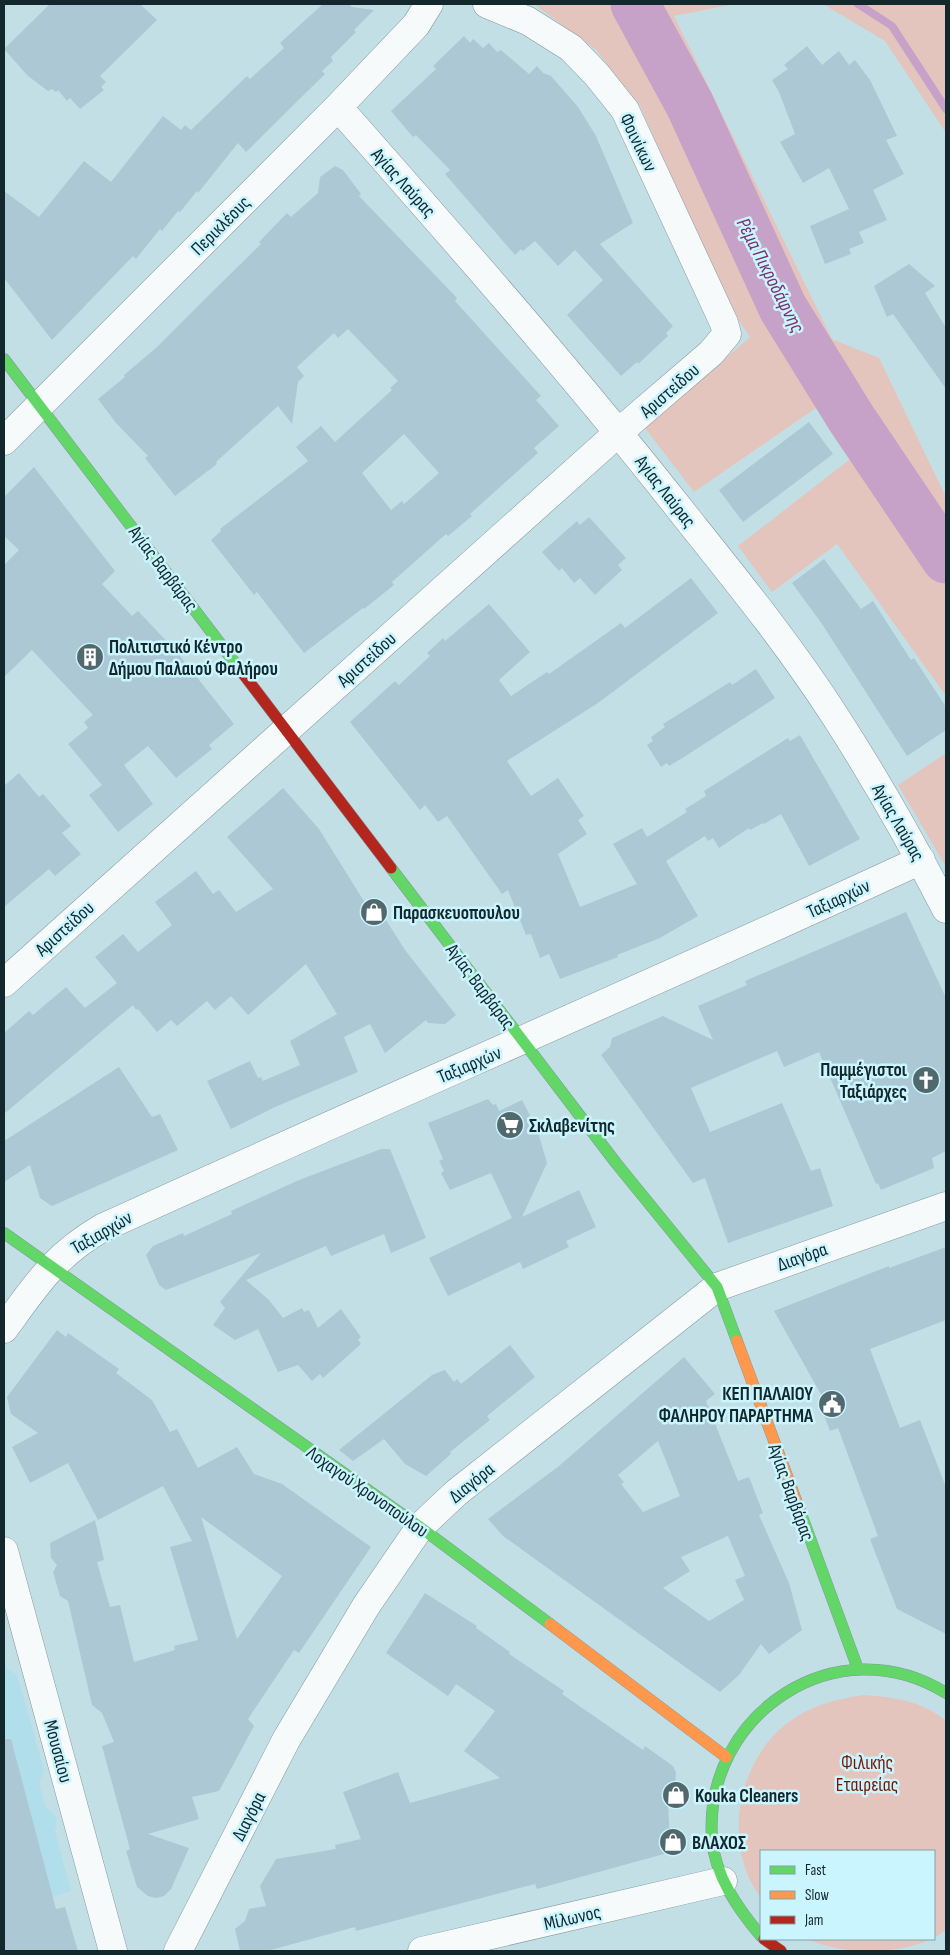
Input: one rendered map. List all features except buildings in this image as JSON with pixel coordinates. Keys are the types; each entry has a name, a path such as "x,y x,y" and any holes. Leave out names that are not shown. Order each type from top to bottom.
{"street":[{"name":"Περικλέους","path":"4,441 338,108 416,25 429,4"},
{"name":"Φοινίκων","path":"486,4 528,21 571,48 597,75 625,110 724,323 727,334"},
{"name":"Αγίας Λαύρας","path":"338,108 492,281 619,432 766,617 834,714 877,783 921,860 946,909"},
{"name":"Αριστείδου","path":"4,982 619,432 711,353 727,334"},
{"name":"Αγίας Βαρβάρας","path":"4,359 287,729 522,1041 616,1163 716,1287 858,1669"},
{"name":"Ταξιαρχών","path":"4,1329 51,1266 76,1243 102,1228 315,1130 522,1041 921,860"},
{"name":"Διαγόρα","path":"178,1951 286,1740 366,1606 420,1527 456,1493 716,1287 946,1206"},
{"name":"Λοχαγού Χρονοπούλου","path":"4,1233 420,1527 726,1756"},
{"name":"Μουσαίου","path":"4,1551 113,1951"},
{"path":"760,1935 744,1918 723,1881 712,1840 713,1797 726,1756 740,1732 759,1711 781,1694 806,1680 833,1672 858,1669 887,1670 911,1676 946,1693"},
{"name":"Μίλωνος","path":"422,1951 723,1881"},
{"path":"765,1940 781,1951"}],"shaded area":[{"path":"4,1659 6,1667 17,1675 44,1770 39,1783 45,1806 57,1818 55,1831 71,1891 4,1913"}],"green space":[{"path":"534,4 735,4 674,16 832,339 879,358 946,497 946,696 837,544 772,592 738,546 863,449 829,399 694,492 645,428 750,337 727,303 640,106 596,50"},
{"path":"823,4 946,4 946,133 885,41"},
{"path":"946,753 946,867 898,785"},
{"name":"Φιλικής Εταιρείας","path":"864,1695 907,1701 928,1709 946,1721 946,1930 935,1937 935,1850 760,1850 760,1896 749,1877 741,1854 739,1829 741,1804 747,1780 757,1757 772,1737 790,1721 816,1707 844,1698"},
{"path":"810,1940 929,1940 903,1948 870,1951 836,1948"}],"waterway":[{"name":"Ρέμα Πικροδάφνης","path":"635,4 690,105 783,308 851,418 946,559"},
{"path":"858,4 892,26 946,109"}],"traffic: fast":[{"path":"4,359 238,667"},
{"path":"391,868 616,1163 717,1287 737,1341"},
{"path":"4,1233 420,1527 550,1624"},
{"path":"800,1511 858,1669"},
{"path":"760,1935 744,1915 729,1891 718,1866 712,1839 715,1794 729,1754 753,1720 785,1694 822,1676 862,1670 904,1675 946,1693"}],"traffic: slow":[{"path":"737,1341 800,1511"},
{"path":"550,1624 726,1757"}],"traffic: jam":[{"path":"238,667 391,868"},
{"path":"765,1940 781,1951"}],"place":[{"name":"Πολιτιστικό Κέντρο Δήμου Παλαιού Φαλήρου","path":"90,657"},
{"name":"Παρασκευοπουλου","path":"374,912"},
{"name":"Παμμέγιστοι Ταξιάρχες","path":"926,1080"},
{"name":"Σκλαβενίτης","path":"510,1125"},
{"name":"ΚΕΠ ΠΑΛΑΙΟΥ ΦΑΛΗΡΟΥ ΠΑΡΑΡΤΗΜΑ","path":"832,1404"},
{"name":"Kouka Cleaners","path":"676,1795"},
{"name":"ΒΛΑΧΟΣ","path":"673,1842"}]}
